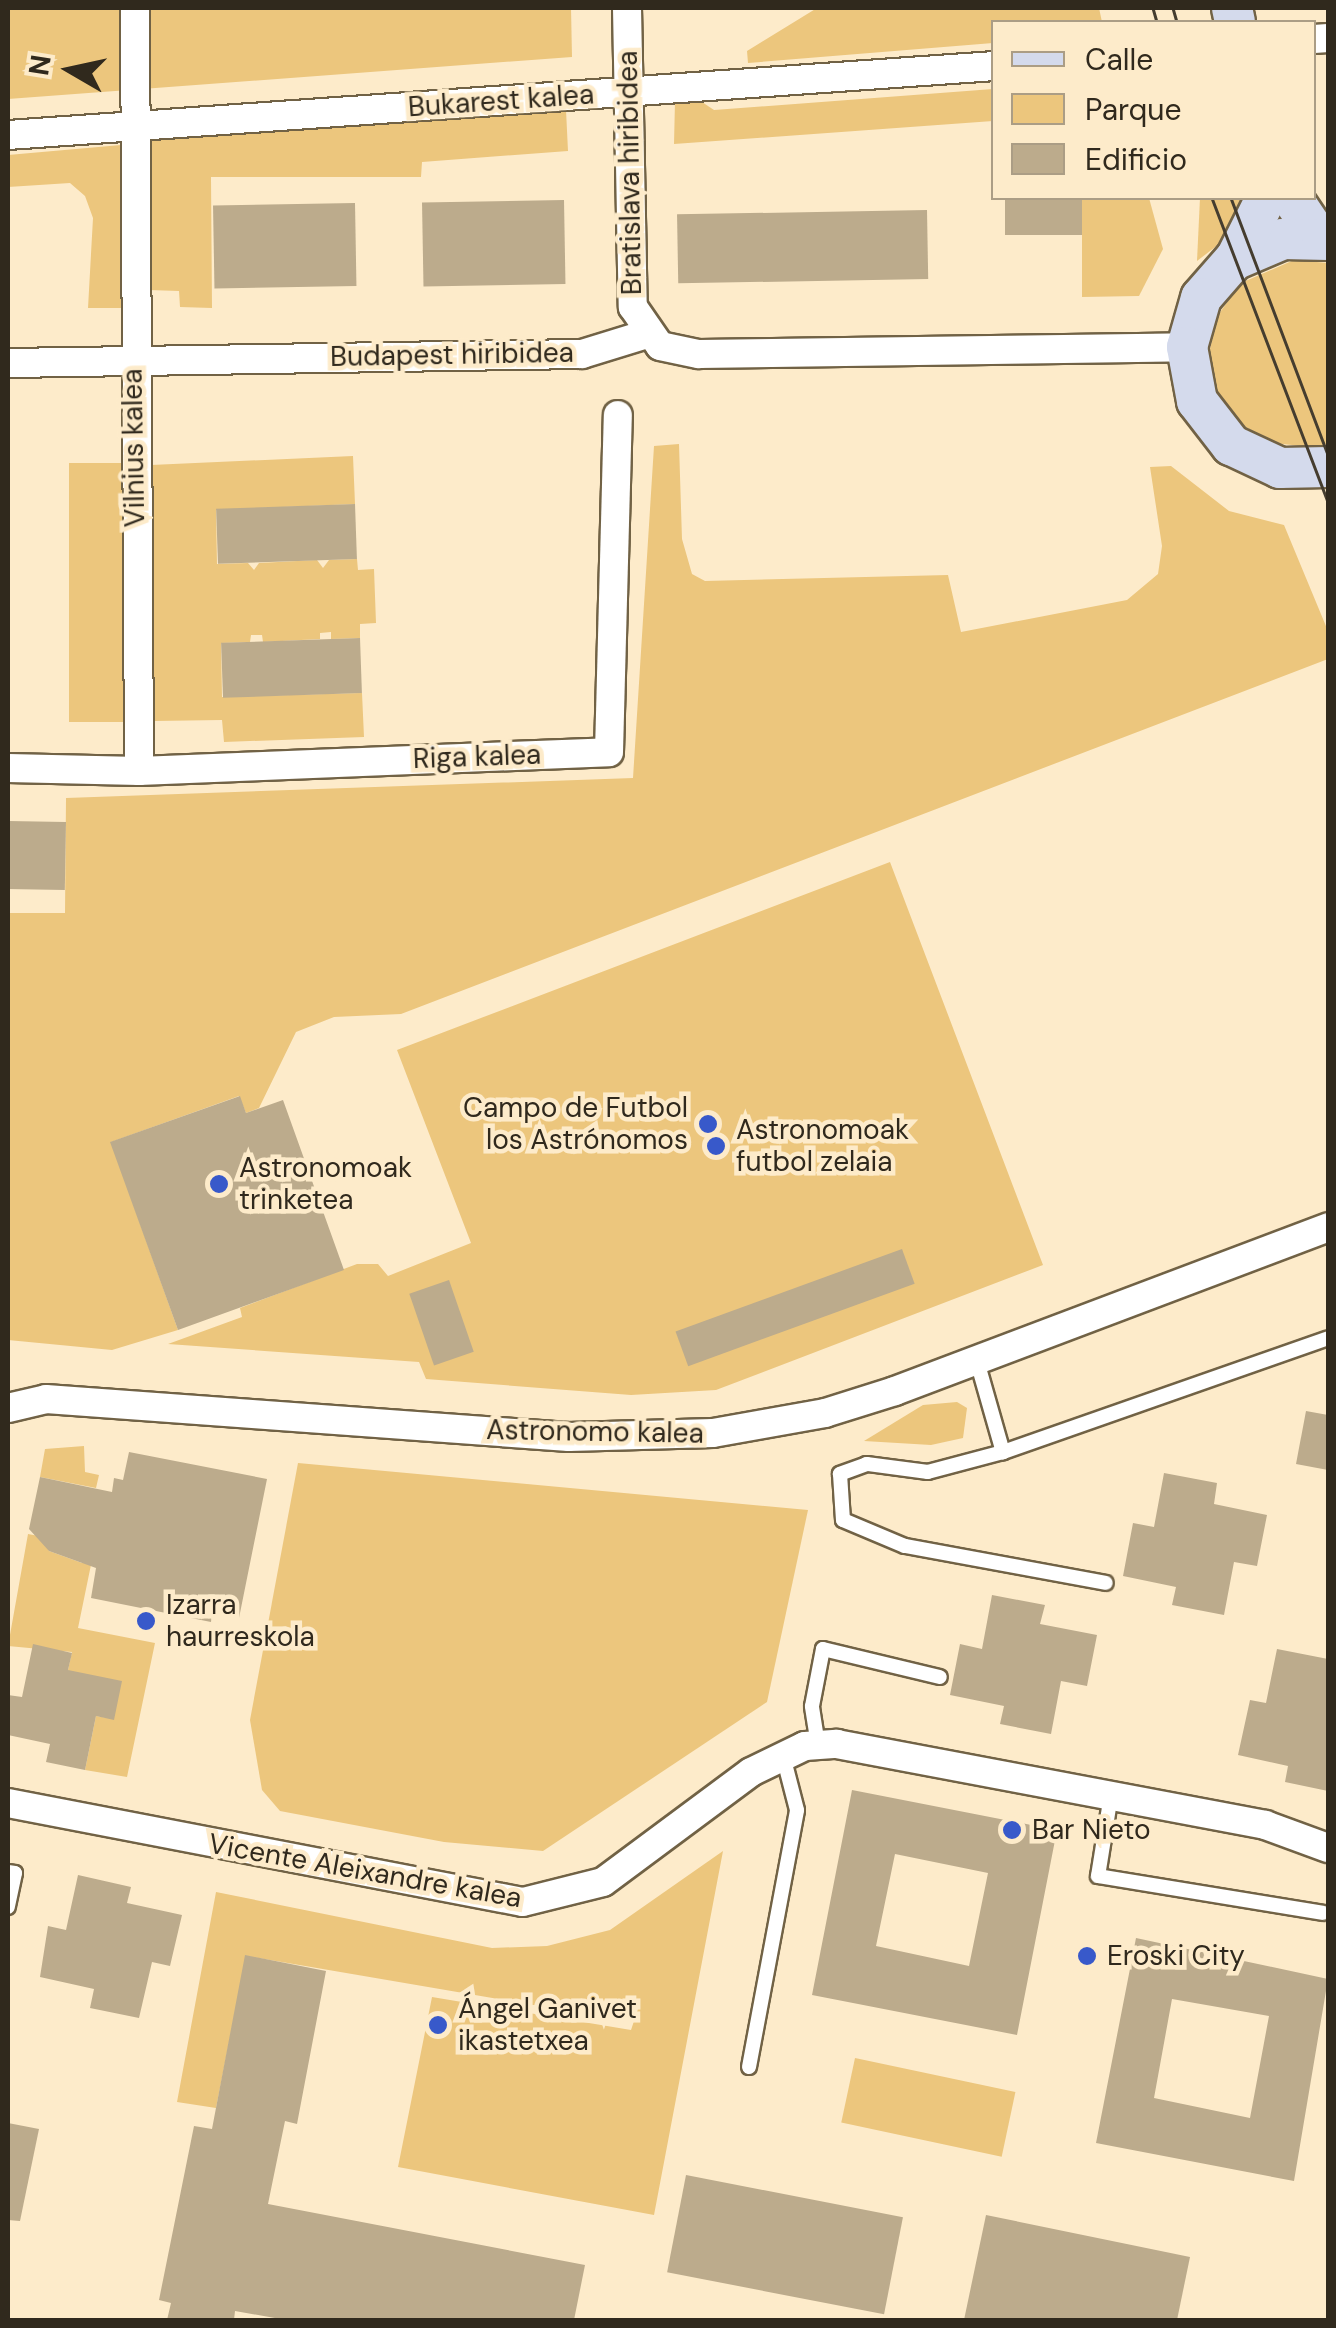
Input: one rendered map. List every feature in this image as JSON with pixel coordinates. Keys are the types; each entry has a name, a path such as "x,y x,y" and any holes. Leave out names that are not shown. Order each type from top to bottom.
{"main road":[{"path":"1265,200 1236,258 1201,298 1187,348 1189,375 1212,426 1254,460 1322,470"},
{"path":"1294,200 1324,239"},
{"path":"1236,258 1283,238 1324,239"}],"street":[{"name":"Vilnius kalea","path":"135,8 132,362 138,771"},
{"name":"Bratislava hiribidea","path":"628,8 632,308 647,334"},
{"name":"Bukarest kalea","path":"8,135 991,66"},
{"path":"647,334 678,353 1187,348"},
{"name":"Budapest hiribidea","path":"8,362 582,354 647,334"},
{"name":"Riga kalea","path":"8,768 138,771 610,752 618,414"},
{"name":"Astronomo kalea","path":"8,1408 46,1400 569,1437 713,1434 825,1413 977,1361 1328,1227"},
{"path":"8,1396 46,1400"},
{"name":"Vicente Aleixandre kalea","path":"8,1803 523,1902 603,1882 783,1756 818,1745 865,1746 1265,1825 1328,1848"}],"lane":[{"path":"1106,1583 906,1546 843,1520 840,1474 867,1464 928,1472 1003,1452 1328,1338"},
{"path":"977,1361 1003,1452"},
{"path":"818,1745 812,1706 823,1648 940,1676"},
{"path":"749,2067 797,1810 783,1756"},
{"path":"1111,1796 1098,1876 1322,1913"},
{"path":"8,1872 15,1873 8,1908"}],"green space":[{"path":"8,8 571,8 572,57 8,99"},
{"path":"817,8 1099,8 1102,20 991,20 991,43 748,63 747,51"},
{"path":"991,89 991,121 674,144 675,101 702,102 714,110"},
{"path":"566,110 568,151 422,162 421,177 211,177 212,308 180,307 179,291 149,290 148,140"},
{"path":"121,145 124,308 88,308 93,218 85,196 70,183 8,187 8,155"},
{"path":"1082,200 1150,200 1163,249 1139,296 1082,297"},
{"path":"1200,200 1254,200 1236,231 1197,261"},
{"path":"1294,260 1328,263 1328,444 1311,447 1273,443 1239,423 1217,391 1209,353 1218,315 1241,283"},
{"path":"679,444 682,539 692,574 705,581 948,575 961,632 1127,600 1158,574 1162,546 1150,467 1171,466 1229,511 1284,525 1328,631 1328,659 401,1014 334,1017 296,1032 259,1108 246,1113 239,1096 111,1142 178,1330 112,1350 8,1340 8,913 65,913 66,798 633,778 654,446"},
{"path":"353,456 355,504 216,510 217,564 248,563 254,570 259,563 317,560 323,568 329,560 357,559 358,570 374,569 376,623 360,624 360,638 331,639 331,632 320,633 320,639 263,642 262,635 251,635 250,642 221,643 222,697 362,693 364,737 224,742 222,720 154,721 151,465"},
{"path":"69,463 126,463 126,722 69,722"},
{"name":"Campo de Futbol los Astrónomos","path":"890,862 1043,1265 716,1390 631,1395 426,1379 419,1362 168,1344 242,1317 240,1308 357,1264 378,1264 388,1276 471,1243 397,1050"},
{"path":"957,1402 967,1408 963,1438 931,1445 864,1441 923,1405"},
{"path":"84,1446 85,1472 99,1475 96,1488 40,1477 45,1449"},
{"path":"298,1463 808,1510 767,1702 543,1851 444,1842 280,1811 262,1790 250,1720"},
{"path":"28,1534 44,1537 49,1551 82,1563 93,1555 78,1628 155,1643 127,1777 85,1770 96,1716 114,1719 68,1670 72,1652 8,1646"},
{"path":"723,1851 654,2215 398,2167 432,1997 631,2030 638,2009 533,2005 246,1956 216,2108 177,2102 216,1892 492,1948 547,1946 610,1930"},
{"path":"855,2058 1015,2092 1002,2157 841,2123"}],"building":[{"path":"564,200 565,284 423,286 422,202"},
{"path":"1005,200 1082,200 1082,235 1005,235"},
{"path":"355,203 356,286 214,288 213,205"},
{"path":"927,210 928,279 678,283 677,214"},
{"path":"355,504 357,559 218,564 216,509"},
{"path":"360,638 362,693 223,698 221,643"},
{"path":"8,821 66,822 65,890 8,889"},
{"name":"Astronomoak trinketea","path":"240,1096 246,1113 283,1100 344,1270 178,1330 110,1142"},
{"path":"902,1249 915,1284 688,1366 676,1331"},
{"path":"449,1280 474,1352 434,1366 409,1294"},
{"path":"1306,1411 1328,1415 1328,1470 1296,1464"},
{"path":"129,1452 267,1479 239,1618 212,1612 211,1622 91,1598 96,1568 49,1551 29,1529 40,1477 112,1492 114,1478 123,1480"},
{"path":"1164,1473 1217,1483 1214,1504 1267,1515 1257,1566 1234,1562 1224,1615 1172,1605 1176,1587 1123,1576 1133,1523 1154,1527"},
{"path":"992,1595 1045,1605 1040,1624 1097,1635 1087,1686 1061,1681 1051,1734 1000,1724 1004,1706 950,1695 960,1644 982,1649"},
{"path":"33,1644 72,1653 68,1670 122,1681 114,1720 96,1716 85,1770 46,1762 50,1744 8,1735 8,1695 22,1697"},
{"path":"1277,1649 1328,1659 1328,1791 1285,1782 1288,1766 1238,1755 1250,1700 1266,1703"},
{"path":"852,1790 1057,1830 1017,2035 812,1995","holes":["895,1854 988,1873 969,1966 876,1946"]},
{"path":"78,1875 131,1887 127,1903 182,1915 170,1966 152,1962 139,2018 90,2008 94,1989 40,1977 48,1926 66,1930"},
{"path":"1136,1938 1328,1979 1294,2181 1096,2143","holes":["1172,1999 1269,2016 1250,2118 1154,2098"]},
{"path":"245,1955 326,1971 297,2124 285,2121 268,2204 585,2265 574,2320 286,2320 235,2311 234,2320 167,2320 171,2303 159,2300 194,2126 212,2129"},
{"path":"8,2123 39,2129 20,2221 8,2220"},
{"path":"686,2175 903,2217 884,2314 667,2272"},
{"path":"986,2215 1190,2257 1177,2320 964,2320"}],"tram line":[{"path":"1153,8 1156,20"},
{"path":"1173,8 1176,20"},
{"path":"1213,200 1328,502"},
{"path":"1232,200 1328,455"}],"place":[{"name":"Campo de Futbol los Astrónomos","path":"708,1124"},
{"name":"Astronomoak futbol zelaia","path":"716,1146"},
{"name":"Astronomoak trinketea","path":"219,1184"},
{"name":"Izarra haurreskola","path":"146,1621"},
{"name":"Bar Nieto","path":"1012,1830"},
{"name":"Eroski City","path":"1087,1956"},
{"name":"Ángel Ganivet ikastetxea","path":"438,2025"}]}
